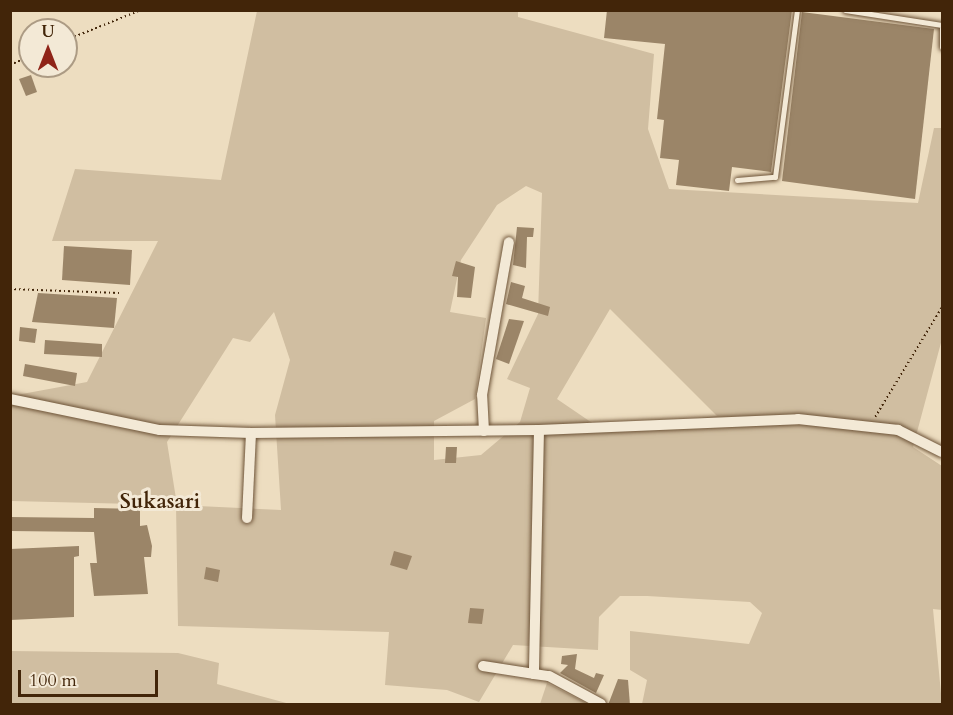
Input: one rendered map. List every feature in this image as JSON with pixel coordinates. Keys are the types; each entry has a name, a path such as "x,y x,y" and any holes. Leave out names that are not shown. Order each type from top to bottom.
{"street":[{"path":"484,431 482,394 509,242"},
{"path":"10,399 160,430 251,433 539,430 798,418 898,430 942,452"},
{"path":"534,674 539,430"},
{"path":"247,518 251,433"},
{"path":"483,666 549,675 601,705"}],"lane":[{"path":"737,180 775,177 797,10"},
{"path":"845,10 942,26 942,47"}],"path":[{"path":"78,35 141,10"},
{"path":"10,289 119,293"},
{"path":"870,426 942,308"}],"shaded area":[{"path":"257,11 518,11 518,17 654,54 648,129 669,189 918,203 934,128 942,128 942,339 913,447 942,466 942,610 933,609 942,704 642,704 647,680 630,670 630,631 749,644 762,613 750,602 620,596 599,617 598,650 513,645 479,702 447,690 385,685 389,632 178,626 176,505 11,501 11,396 87,382 158,241 52,241 75,169 221,180","holes":["526,186 542,193 538,314 507,379 530,388 520,422 481,455 434,460 434,421 475,399 486,318 450,312 461,260 497,205","610,309 717,416 604,431 557,399","274,312 290,360 275,415 281,510 177,505 167,442 233,338 250,342"]},
{"path":"10,651 178,653 219,663 217,684 290,704 11,704"},
{"path":"547,683 586,703 540,704"}],"building":[{"path":"607,10 792,10 771,172 732,167 729,191 676,185 679,160 660,158 664,120 657,119 665,44 604,38"},
{"path":"802,12 934,29 915,199 782,181"},
{"path":"32,78 37,92 26,96 19,79"},
{"path":"517,227 534,228 533,237 527,237 526,268 513,265"},
{"path":"64,246 132,250 130,285 62,280"},
{"path":"456,261 475,267 471,298 457,297 458,277 452,276"},
{"path":"511,282 525,286 522,298 550,307 548,316 506,304"},
{"path":"38,293 117,298 114,328 32,322"},
{"path":"509,319 524,321 509,364 496,359"},
{"path":"20,327 37,329 35,343 19,341"},
{"path":"45,340 102,344 102,357 44,354"},
{"path":"25,364 77,373 75,386 23,376"},
{"path":"446,447 457,447 456,463 445,463"},
{"path":"94,508 140,509 140,526 147,525 152,546 151,557 144,557 148,594 94,596 90,563 97,563 94,532 10,531 10,517 94,518"},
{"path":"79,546 79,556 74,557 74,617 10,620 10,549"},
{"path":"394,551 412,556 407,570 390,565"},
{"path":"206,567 220,570 218,582 204,579"},
{"path":"470,608 484,609 482,624 468,623"},
{"path":"577,654 575,669 594,678 596,673 604,675 596,693 560,673 568,665 561,664 562,656"},
{"path":"618,679 628,680 630,705 608,705"}],"district":[{"name":"Sukasari","path":"160,502"}]}
